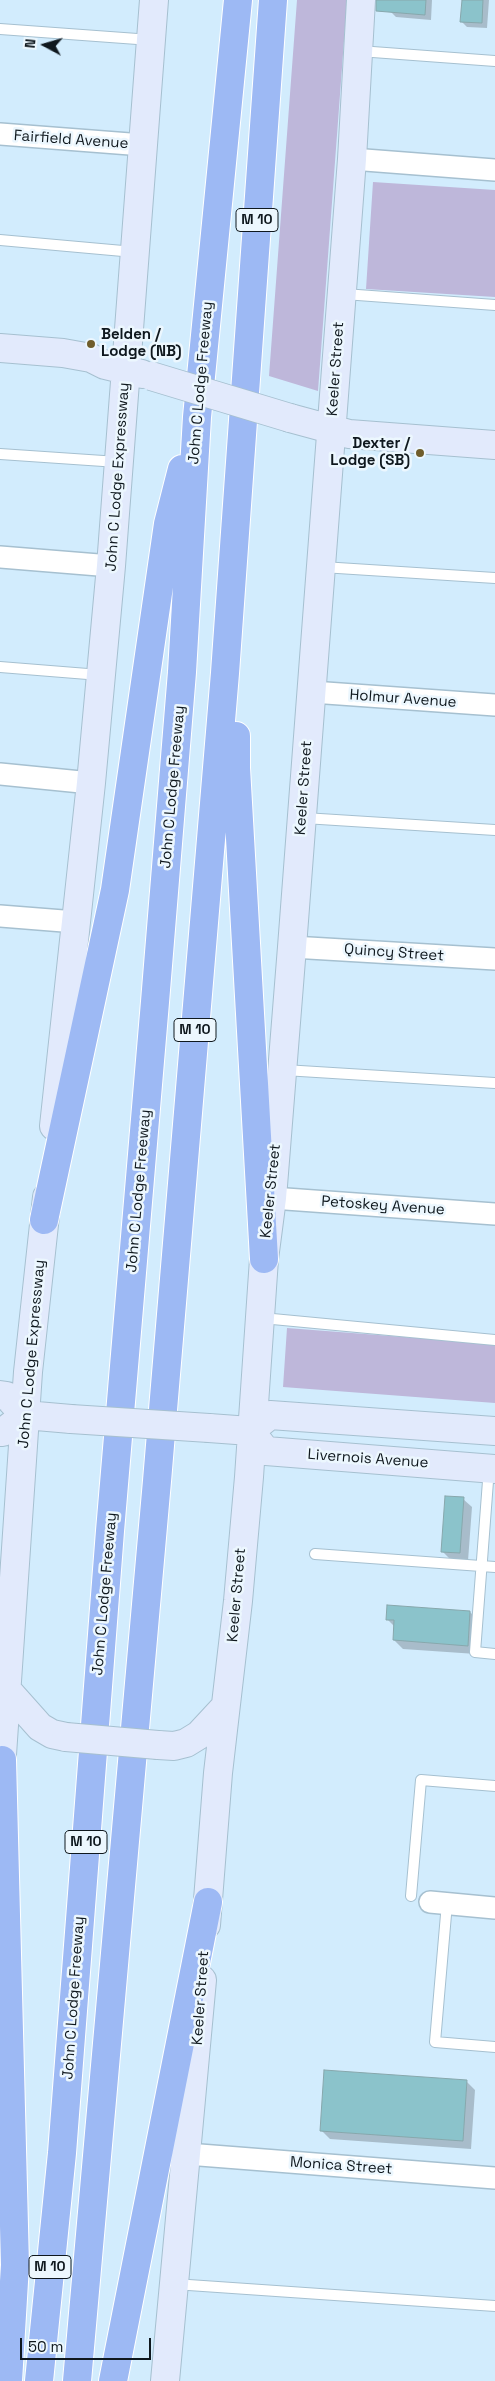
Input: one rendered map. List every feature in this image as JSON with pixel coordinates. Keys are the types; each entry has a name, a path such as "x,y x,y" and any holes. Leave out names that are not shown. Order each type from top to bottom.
{"highway":[{"name":"John C Lodge Freeway","path":"38,2381 62,2153 110,1531 156,1002 182,672 197,417 238,0"},
{"name":"M 10","path":"77,2381 158,1471 232,578 273,0"},
{"path":"44,1220 115,890 133,779 168,524 197,417"},
{"path":"232,578 237,668 236,768 264,1259"},
{"path":"1,1764 15,2265 8,2381"},
{"path":"113,2381 208,1902"}],"main road":[{"name":"John C Lodge Expressway","path":"1,1764 29,1357 91,783 119,462 138,373 135,252 154,0"},
{"name":"Keeler Street","path":"164,2381 187,2154 225,1706 238,1601 249,1477 250,1431 264,1259 272,1198 332,429 352,159 361,0"},
{"path":"0,348 63,352 91,358 105,365 349,434 495,445"},
{"path":"0,1395 6,1396 25,1415 71,1419 250,1431 270,1415 495,1431"},
{"path":"0,1432 3,1432 25,1415"},
{"name":"Livernois Avenue","path":"250,1431 266,1452 437,1464 493,1460"},
{"path":"7,1690 40,1727 52,1734 66,1737 158,1745 174,1746 186,1743 199,1735 225,1706"}],"street":[{"name":"Fairfield Avenue","path":"0,134 143,145"},
{"path":"352,159 495,170"},
{"path":"0,558 111,566"},
{"name":"Holmur Avenue","path":"312,692 495,705"},
{"path":"0,774 91,783"},
{"path":"0,916 76,922"},
{"name":"Quincy Street","path":"292,947 495,960"},
{"name":"Petoskey Avenue","path":"272,1198 495,1214"},
{"path":"429,1900 495,1908"},
{"name":"Monica Street","path":"187,2154 495,2178"}],"lane":[{"path":"0,29 151,40"},
{"path":"358,51 495,61"},
{"path":"0,240 135,252"},
{"path":"342,294 495,305"},
{"path":"0,454 119,462"},
{"path":"321,566 495,578"},
{"path":"0,667 101,675"},
{"path":"302,818 495,830"},
{"path":"282,1070 495,1083"},
{"path":"260,1318 495,1340"},
{"path":"493,1460 475,1652 495,1654"},
{"path":"315,1554 495,1568"},
{"path":"495,1786 421,1780 429,1900 435,2042 495,2047"},
{"path":"174,2284 495,2306"}],"shaded area":[{"path":"297,0 347,0 318,391 269,376"},
{"path":"373,182 495,190 495,297 366,289"},
{"path":"287,1328 495,1344 495,1403 283,1387"}],"building":[{"path":"376,0 426,0 425,15 376,11"},
{"path":"462,0 483,0 482,23 460,22"},
{"path":"445,1496 464,1497 460,1553 441,1552"},
{"path":"387,1605 470,1611 468,1646 393,1640 394,1620 386,1620"},
{"path":"324,2070 467,2080 463,2141 320,2131"}],"place":[{"name":"Belden / Lodge (NB)","path":"91,344"},
{"name":"Dexter / Lodge (SB)","path":"420,453"}]}
